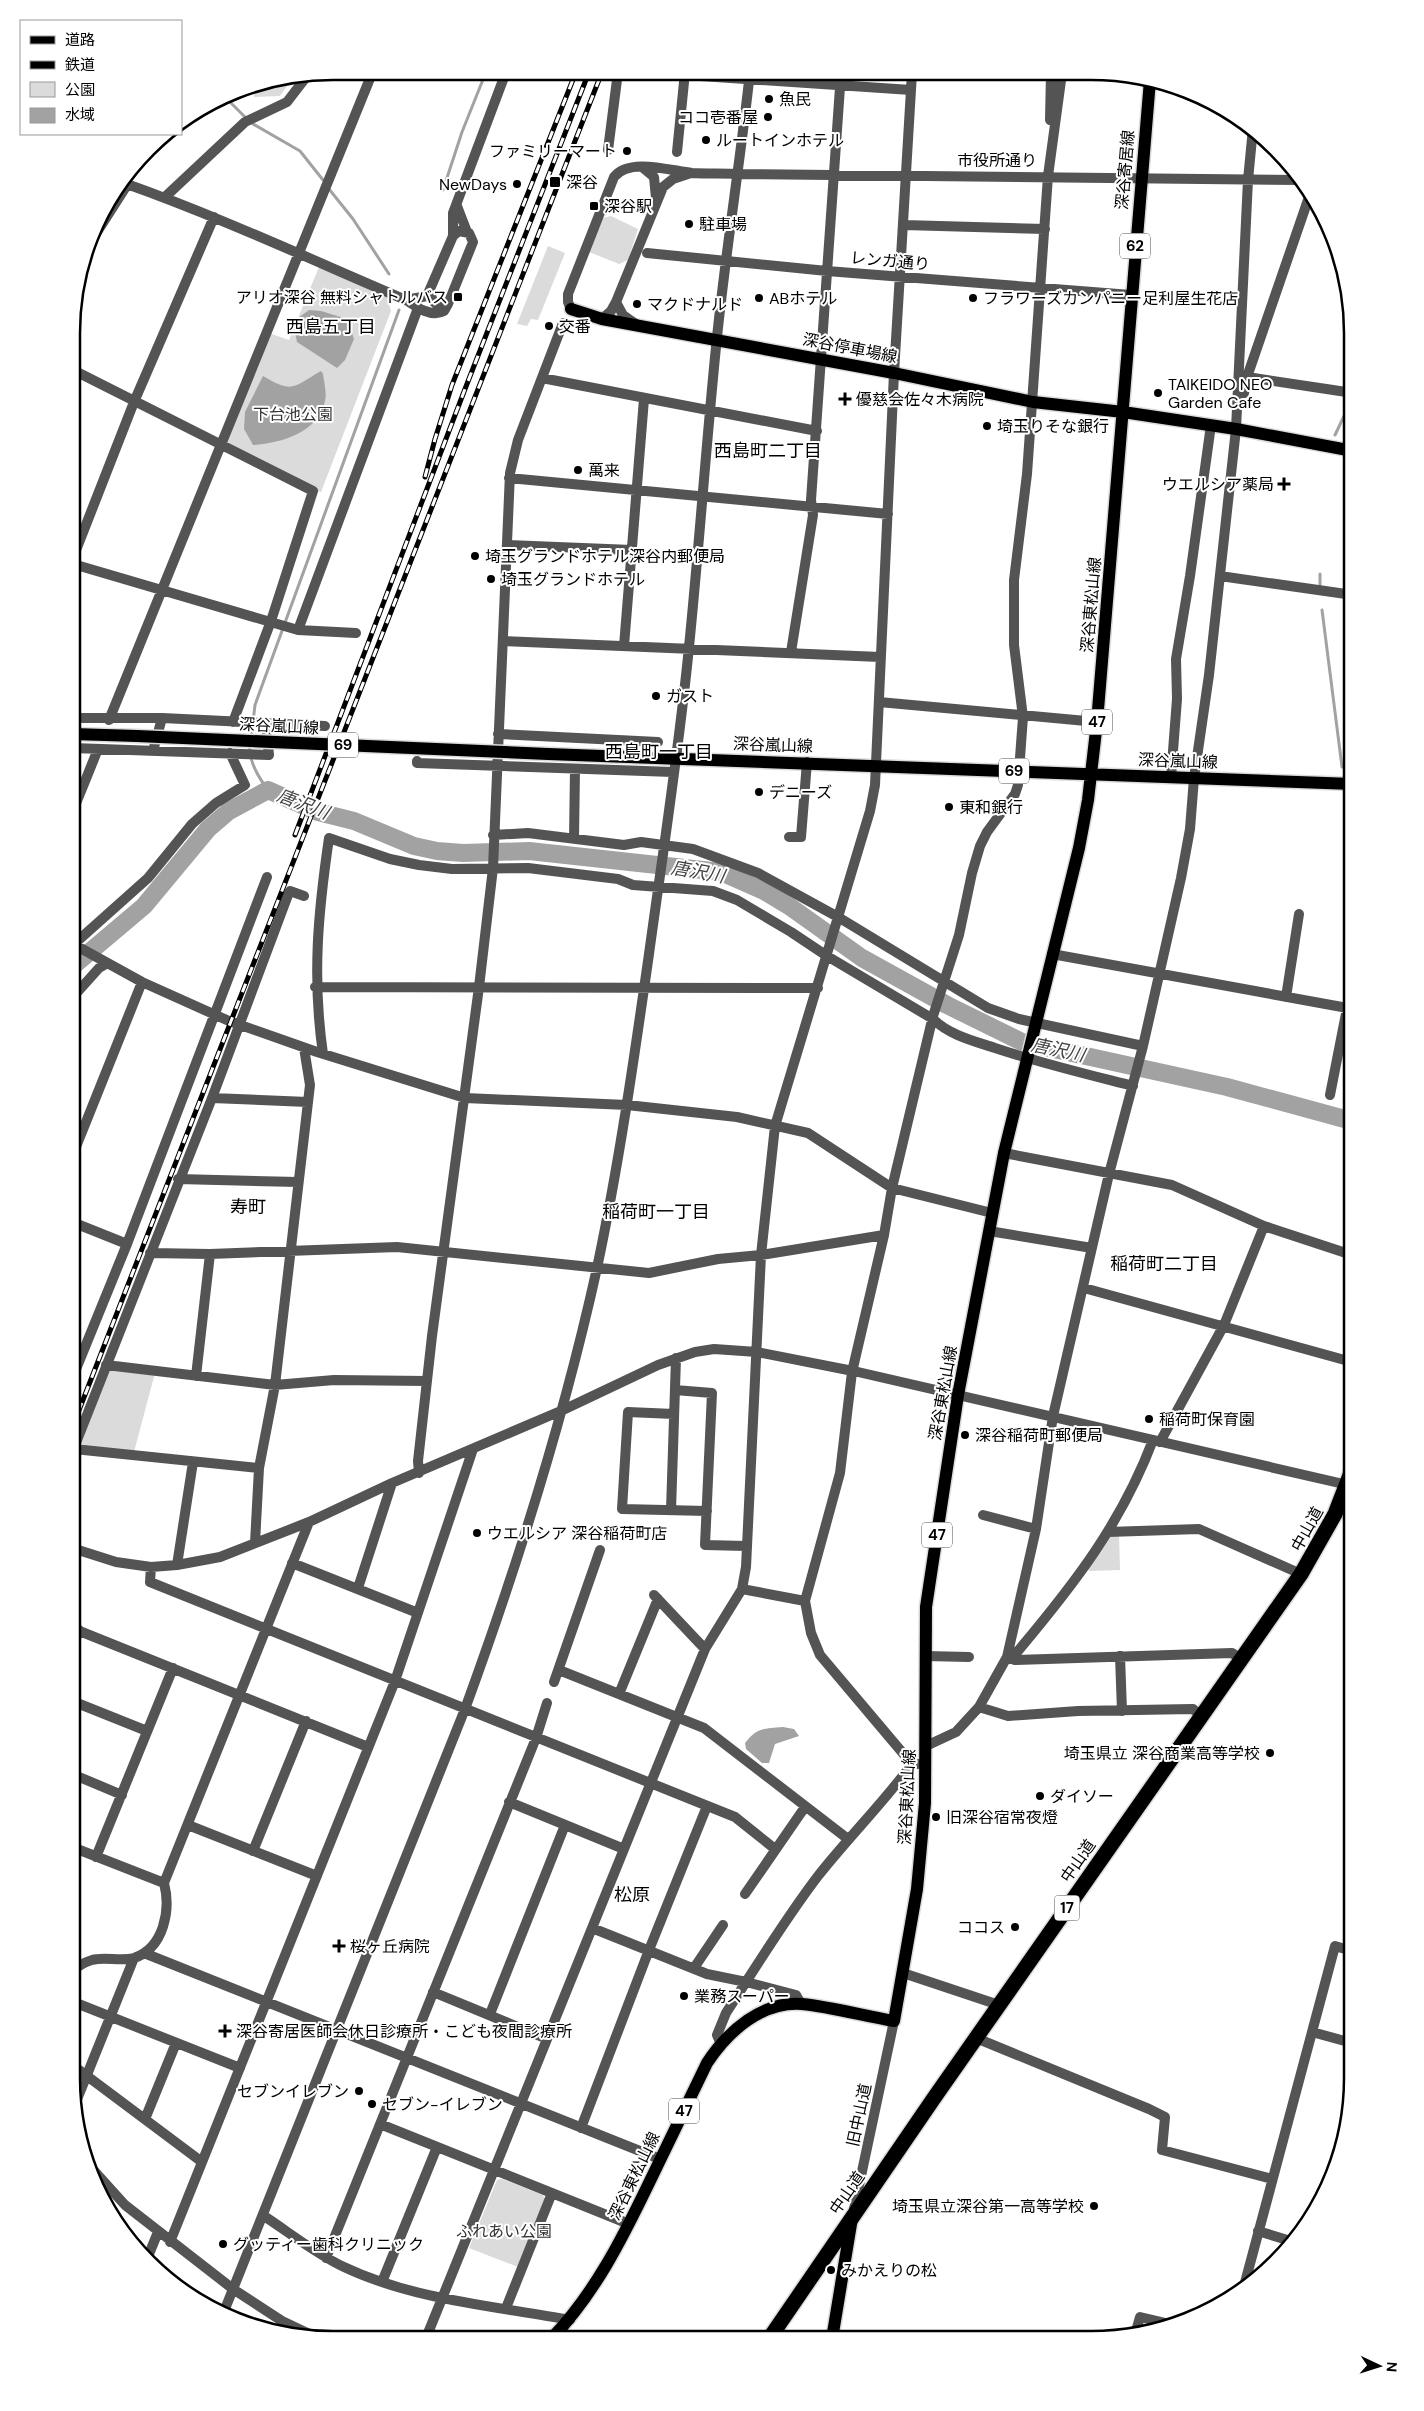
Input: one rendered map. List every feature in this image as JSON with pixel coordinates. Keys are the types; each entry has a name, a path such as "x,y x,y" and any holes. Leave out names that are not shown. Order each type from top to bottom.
{"highway":[{"name":"中山道","path":"774,2331 976,2038 1301,1574 1327,1532 1344,1495"}],"main road":[{"name":"深谷寄居線","path":"1123,412 1140,179 1149,87"},
{"name":"深谷停車場線","path":"571,309 602,319 894,373 1033,402 1123,412"},
{"path":"1123,412 1236,429 1344,450"},
{"name":"深谷東松山線","path":"1035,1024 1084,823 1097,722 1123,412"},
{"name":"深谷嵐山線","path":"80,734 1344,784"},
{"name":"47","path":"1027,1057 1035,1024"},
{"name":"深谷東松山線","path":"559,2331 570,2320 592,2290 629,2224 708,2062 720,2042 737,2028 761,2013 801,2004 894,2021 917,1889 925,1798 926,1607 958,1395 1004,1153 1027,1057"},
{"path":"833,2331 853,2215"}],"street":[{"path":"109,720 220,443 369,80"},
{"path":"297,630 413,303 430,293 453,236 453,214 503,80"},
{"path":"608,150 617,80"},
{"path":"677,152 684,80"},
{"path":"226,2307 264,2216 466,1709 528,1531 563,1410 597,1266 627,1105 675,758 689,649 716,340 739,174 750,80"},
{"path":"790,80 911,90"},
{"path":"791,652 813,515 821,360 840,80"},
{"path":"429,2331 705,1649 742,1589 746,1567 760,1255 775,1126 870,811 877,765 880,657 894,373 912,80"},
{"path":"925,1764 912,1764 820,1656 811,1633 805,1600 840,1473 852,1372 884,1235 892,1188 933,1018 959,935 980,846 987,832 1016,794 1020,771 1023,717 1014,645 1014,580 1033,402 1048,176 1051,80"},
{"path":"1048,176 1061,80"},
{"path":"166,197 245,122 287,102 303,82"},
{"path":"926,1746 956,1732 979,1707 1007,1657 1036,1529 1053,1416 1109,1174 1143,1048 1181,878 1190,829 1194,778 1220,576 1236,429 1248,180 1252,138"},
{"path":"642,167 654,177 656,199"},
{"path":"571,309 568,302 568,294 614,177 623,170 642,167 675,168 691,173"},
{"path":"602,319 611,311 616,302 656,199 665,184 691,173"},
{"name":"市役所通り","path":"691,173 1293,180"},
{"path":"128,185 166,197 299,252 435,313 444,311"},
{"path":"1236,429 1247,377 1307,202"},
{"path":"456,205 466,232"},
{"path":"80,540 134,402 214,217"},
{"path":"904,224 1045,229"},
{"path":"444,311 473,242 471,235 466,232 459,231 453,236"},
{"name":"レンガ通り","path":"647,253 827,271 1131,296"},
{"path":"430,293 438,306 444,311"},
{"path":"616,302 623,315 638,325"},
{"path":"419,1473 418,1461 427,1381 480,987 493,866 510,478 515,450 562,323"},
{"path":"80,374 313,491 271,621 233,722"},
{"path":"1247,377 1344,391"},
{"path":"542,378 817,431"},
{"path":"624,646 644,399"},
{"path":"1171,776 1177,699 1176,659 1190,576 1211,425"},
{"path":"510,478 888,514"},
{"path":"507,545 632,550"},
{"path":"80,566 297,630 356,632"},
{"path":"1220,576 1344,594"},
{"path":"503,641 880,657"},
{"path":"879,702 1023,717 1097,722"},
{"path":"80,718 109,720 162,718 325,726"},
{"path":"153,751 162,718"},
{"path":"80,748 268,755 266,724"},
{"path":"498,734 658,742"},
{"path":"80,794 98,749"},
{"path":"80,940 148,878 192,824 216,803 245,785 230,753"},
{"path":"417,761 417,763 673,772"},
{"path":"789,837 801,837 807,762"},
{"path":"574,839 575,768"},
{"path":"493,837 528,833 624,844 641,842 693,848 738,864 837,919 988,1008 1035,1024 1143,1048"},
{"path":"322,1054 316,987 320,902 329,838 390,859 420,865 452,869 493,866 528,868 618,879 632,885 658,885 705,890 736,900 933,1018 940,1026 972,1041 1027,1057 1133,1083"},
{"path":"80,1354 127,1244 267,877"},
{"path":"80,1433 178,1179 212,1098 288,895 290,891 304,896"},
{"path":"1286,996 1299,914"},
{"path":"80,949 142,982 238,1025 322,1054 465,1098 627,1105 737,1117 808,1133 892,1188 992,1213"},
{"path":"1052,954 1344,1007"},
{"path":"80,989 103,962"},
{"path":"80,1136 142,982"},
{"path":"316,987 818,988"},
{"path":"1330,1095 1344,1031"},
{"path":"255,1543 259,1468 275,1385 310,1085 304,1048"},
{"path":"212,1098 308,1102"},
{"path":"1004,1153 1172,1185 1264,1226 1344,1252"},
{"path":"178,1179 298,1182"},
{"path":"80,1225 127,1244"},
{"path":"1007,1657 1018,1651 1081,1574 1126,1502 1156,1441 1224,1325 1264,1226"},
{"path":"989,1231 1092,1248"},
{"path":"150,1253 210,1254 377,1246 597,1266 649,1274 718,1259 760,1255 884,1235"},
{"path":"196,1376 210,1254"},
{"path":"1084,1288 1224,1325 1344,1360"},
{"path":"80,1551 116,1562 151,1567 177,1565 220,1557 309,1522 676,1358 714,1349 757,1352 1053,1416 1156,1441 1344,1479"},
{"path":"671,1510 676,1358"},
{"path":"106,1365 275,1385 334,1380 427,1381"},
{"path":"675,1390 712,1393 705,1545 746,1546"},
{"path":"674,1414 628,1412 622,1509 707,1511"},
{"path":"170,2242 395,1681 473,1449"},
{"path":"80,1452 259,1468"},
{"path":"177,1565 193,1462"},
{"path":"358,1588 392,1484"},
{"path":"983,1515 1036,1529"},
{"path":"80,1966 92,1960 134,1958 144,1952 158,1938 164,1925 167,1909 164,1883 309,1522"},
{"path":"1108,1532 1199,1529 1301,1574"},
{"path":"554,1682 600,1550"},
{"path":"292,1563 418,1613"},
{"path":"151,1567 150,1582 735,1817 775,1849"},
{"path":"742,1589 805,1600"},
{"path":"618,1694 656,1597 705,1649"},
{"path":"80,1631 368,1747"},
{"path":"1007,1657 1015,1660 1232,1653 1241,1659"},
{"path":"926,1656 969,1657"},
{"path":"1120,1656 1122,1710"},
{"path":"96,1857 173,1668"},
{"path":"559,1670 704,1728 848,1838"},
{"path":"326,2258 536,1738 547,1703"},
{"path":"80,1704 147,1731"},
{"path":"979,1707 1008,1716 1069,1711 1193,1709 1201,1716"},
{"path":"253,1851 306,1722"},
{"path":"720,2042 716,2035 726,2013 817,1878 848,1838 893,1790 912,1764"},
{"path":"80,1777 122,1795"},
{"path":"509,1802 624,1849"},
{"path":"581,2128 649,1950 708,1806"},
{"path":"745,1894 805,1807"},
{"path":"188,1825 317,1876"},
{"path":"490,2014 565,1825"},
{"path":"80,1850 164,1883"},
{"path":"694,1968 723,1925"},
{"path":"592,1928 707,1974 796,1995 801,2004"},
{"path":"1246,2278 1334,1946 1344,1948"},
{"path":"144,1952 660,2159"},
{"path":"81,2091 134,1958"},
{"path":"903,1973 999,2005"},
{"path":"433,1992 490,2014 546,2039"},
{"path":"80,2005 240,2068"},
{"name":"旧中山道","path":"853,2215 894,2021"},
{"path":"1312,2032 1344,2041"},
{"path":"976,2038 1149,2109 1165,2118 1162,2150 1272,2180"},
{"path":"145,2119 176,2043"},
{"path":"80,2071 202,2162"},
{"path":"380,2124 629,2224"},
{"path":"382,2282 437,2147"},
{"path":"100,2177 125,2205 170,2242 233,2289 296,2328"},
{"path":"506,2308 552,2193"},
{"path":"264,2216 326,2258 382,2282 442,2298 570,2320"},
{"path":"1258,2231 1286,2239"},
{"path":"150,2252 158,2232"},
{"path":"1137,2327 1140,2317 1159,2321"}],"green space":[{"path":"288,84 280,96 254,97 254,93"},
{"path":"611,216 638,229 628,260 619,264 589,252 603,218"},
{"path":"548,246 565,253 538,320 531,319 527,326 517,324"},
{"name":"下台池公園","path":"321,262 385,291 391,311 321,492 309,489 220,443 266,332 289,340"},
{"path":"107,1368 155,1373 134,1452 80,1447 80,1439"},
{"path":"1119,1534 1120,1570 1089,1571 1088,1568 1107,1536"},
{"name":"ふれあい公園","path":"502,2179 543,2195 545,2199 518,2267 469,2248 497,2180"}],"water":[{"path":"309,310 321,311 347,319 354,339 345,360 337,368 297,342 295,332 298,318"},
{"path":"321,371 326,398 321,412 315,421 307,428 286,439 253,445 244,429 245,412 263,376 287,387 298,384"},
{"path":"783,1727 794,1729 799,1736 775,1744 769,1763 762,1763 746,1749 745,1743 757,1731"}],"waterway":[{"path":"443,190 462,132 483,80"},
{"path":"230,102 246,118"},
{"path":"253,124 300,151 323,180"},
{"path":"329,189 353,219 389,274"},
{"path":"251,739 255,705 399,310"},
{"path":"1335,435 1344,416"},
{"path":"1320,574 1320,587"},
{"path":"1322,610 1342,767"},
{"path":"250,745 252,763 268,790"},
{"name":"唐沢川","path":"80,960 144,906 208,829 229,811 268,790 318,812 354,821 414,846 437,851 463,853 529,851 721,872 764,891 789,906 862,958 947,1005 1022,1042 1227,1087 1344,1119"}],"railway":[{"path":"425,477 452,385 573,80"},
{"path":"295,835 465,389 586,80"},
{"path":"80,1408 599,80"}],"place":[{"name":"魚民","path":"769,99"},
{"name":"ココ壱番屋","path":"768,117"},
{"name":"ルートインホテル","path":"706,140"},
{"name":"ファミリーマート","path":"627,151"},
{"name":"深谷","path":"555,182"},
{"name":"NewDays","path":"517,184"},
{"name":"深谷駅","path":"594,206"},
{"name":"駐車場","path":"689,224"},
{"name":"アリオ深谷 無料シャトルバス","path":"458,297"},
{"name":"ABホテル","path":"759,298"},
{"name":"フラワーズカンパニー足利屋生花店","path":"973,298"},
{"name":"マクドナルド","path":"637,304"},
{"name":"交番","path":"549,326"},
{"name":"TAIKEIDO NEO Garden Cafe","path":"1158,393"},
{"name":"優慈会佐々木病院","path":"845,399"},
{"name":"埼玉りそな銀行","path":"987,426"},
{"name":"萬来","path":"578,470"},
{"name":"ウエルシア薬局","path":"1284,484"},
{"name":"埼玉グランドホテル深谷内郵便局","path":"475,556"},
{"name":"埼玉グランドホテル","path":"491,579"},
{"name":"ガスト","path":"656,696"},
{"name":"デニーズ","path":"759,792"},
{"name":"東和銀行","path":"949,807"},
{"name":"稲荷町保育園","path":"1149,1419"},
{"name":"深谷稲荷町郵便局","path":"965,1435"},
{"name":"ウエルシア 深谷稲荷町店","path":"477,1533"},
{"name":"埼玉県立 深谷商業高等学校","path":"1270,1753"},
{"name":"ダイソー","path":"1040,1796"},
{"name":"旧深谷宿常夜燈","path":"936,1817"},
{"name":"ココス","path":"1015,1927"},
{"name":"桜ヶ丘病院","path":"339,1946"},
{"name":"業務スーパー","path":"684,1996"},
{"name":"深谷寄居医師会休日診療所・こども夜間診療所","path":"225,2031"},
{"name":"セブンイレブン","path":"359,2091"},
{"name":"セブン-イレブン","path":"372,2104"},
{"name":"埼玉県立深谷第一高等学校","path":"1094,2206"},
{"name":"グッティー歯科クリニック","path":"223,2244"},
{"name":"みかえりの松","path":"831,2270"}],"district":[{"name":"西島五丁目","path":"331,327"},
{"name":"西島町二丁目","path":"768,451"},
{"name":"西島町一丁目","path":"659,752"},
{"name":"寿町","path":"248,1207"},
{"name":"稲荷町一丁目","path":"656,1212"},
{"name":"稲荷町二丁目","path":"1164,1264"},
{"name":"松原","path":"632,1895"}]}
